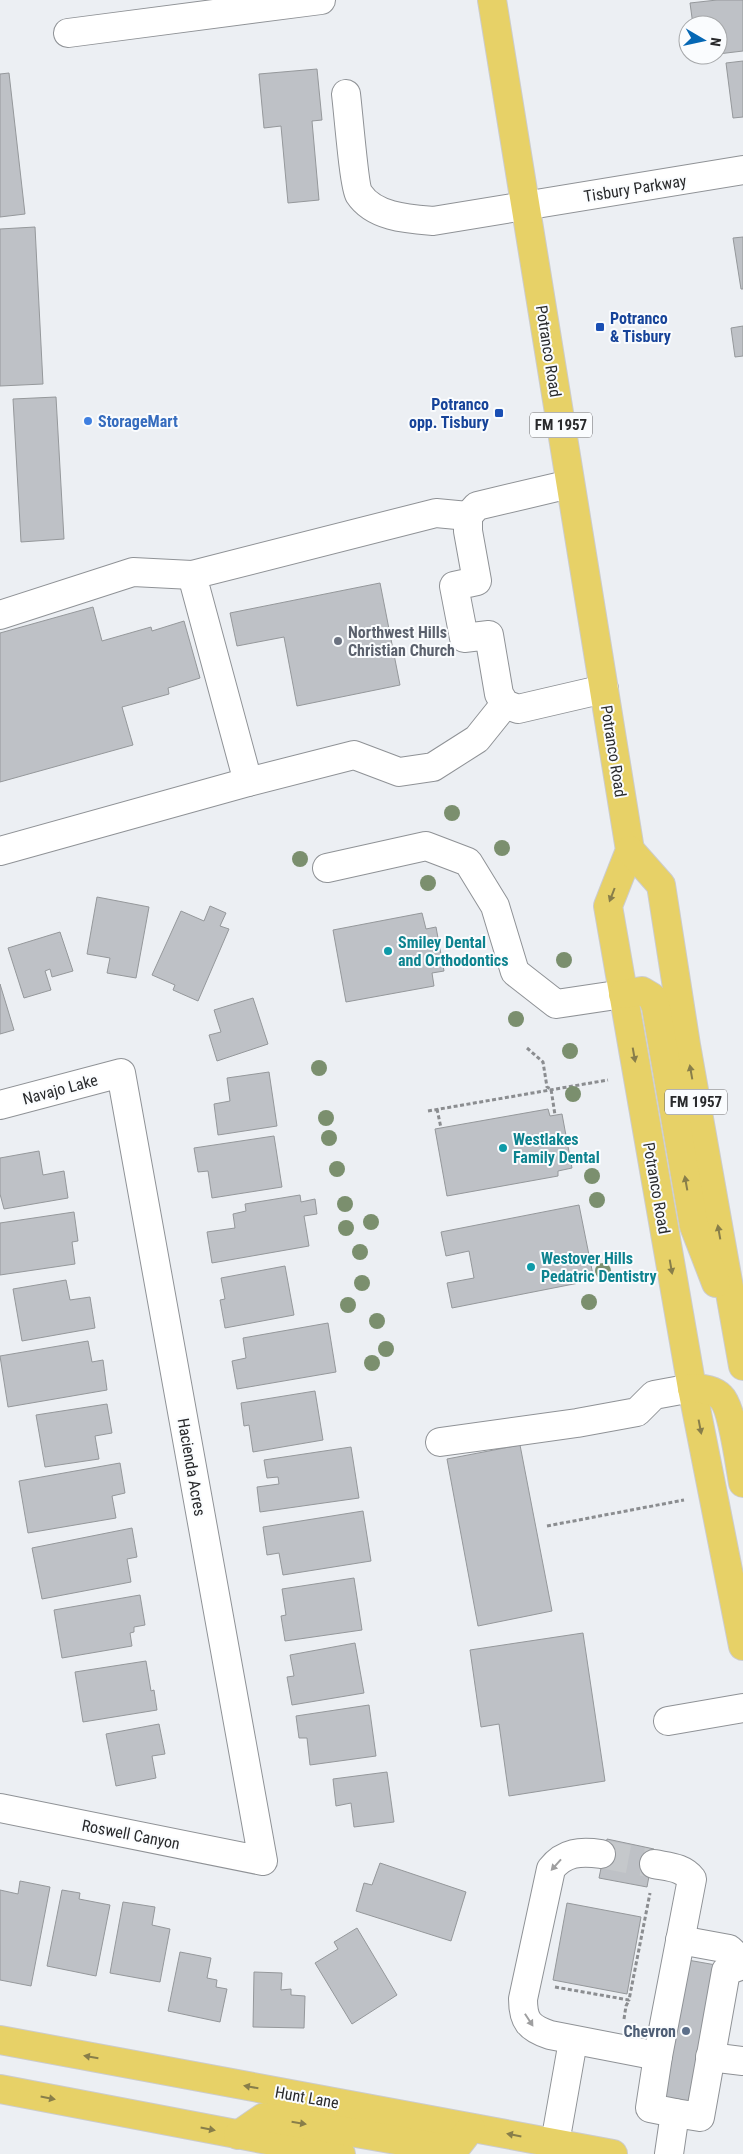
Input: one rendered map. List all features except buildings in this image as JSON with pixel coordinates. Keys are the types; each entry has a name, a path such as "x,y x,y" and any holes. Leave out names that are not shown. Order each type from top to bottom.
{"main road":[{"name":"Potranco Road","path":"492,0 527,206 630,850 608,906 692,1388 743,1646"},
{"name":"FM 1957","path":"630,850 661,885 688,1054 743,1366"},
{"path":"623,994 642,991 652,997 656,1007 694,1226 711,1274 736,1328"},
{"path":"692,1388 708,1389 722,1397 729,1413 743,1484"},
{"name":"Hunt Lane","path":"0,2040 613,2154"},
{"path":"0,2089 341,2154"},
{"path":"238,2134 264,2118 454,2150 471,2128"}],"street":[{"path":"68,33 321,0"},
{"name":"Tisbury Parkway","path":"346,94 358,193 370,205 384,213 407,219 432,221 743,170"},
{"path":"570,484 477,506 468,516 468,532 477,581 454,586 464,638 488,635 499,694 505,704 518,709 604,689"},
{"path":"0,615 133,572 192,575 436,513 468,516"},
{"path":"192,575 248,782"},
{"path":"0,851 248,782 354,755 399,772 432,768 477,739 505,704"},
{"path":"327,868 426,846 468,862 495,906 515,972 556,1004 623,994"},
{"name":"Navajo Lake","path":"0,1105 121,1072"},
{"name":"Hacienda Acres","path":"121,1072 262,1861"},
{"path":"440,1442 577,1423 637,1412 654,1395 692,1388"},
{"path":"668,1721 743,1708"},
{"name":"Roswell Canyon","path":"0,1808 262,1861"},
{"path":"601,1854 582,1852 570,1854 551,1869 524,1999 525,2017 537,2031 573,2041 658,2056"},
{"path":"655,1864 684,1871 692,1879 680,1940 658,2056 650,2108 700,2117 726,1970 743,1964 729,1950 680,1940"},
{"path":"555,2143 573,2041"},
{"path":"710,2057 743,2061"},
{"path":"668,2154 675,2113"}],"path":[{"path":"527,1048 543,1062 547,1087 551,1090 555,1115"},
{"path":"428,1111 614,1079"},
{"path":"437,1109 441,1128"},
{"path":"547,1526 689,1499"},
{"path":"545,1986 629,2000 655,1864"}],"tunnel":[{"path":"601,1854 654,1864"}],"place":[{"name":"Potranco & Tisbury","path":"600,327"},
{"name":"Potranco opp. Tisbury","path":"499,413"},
{"name":"StorageMart","path":"88,421"},
{"name":"Northwest Hills Christian Church","path":"338,641"},
{"name":"Smiley Dental and Orthodontics","path":"388,951"},
{"name":"Westlakes Family Dental","path":"503,1148"},
{"name":"Westover Hills Pedatric Dentistry","path":"531,1267"},
{"name":"Chevron","path":"686,2031"}]}
